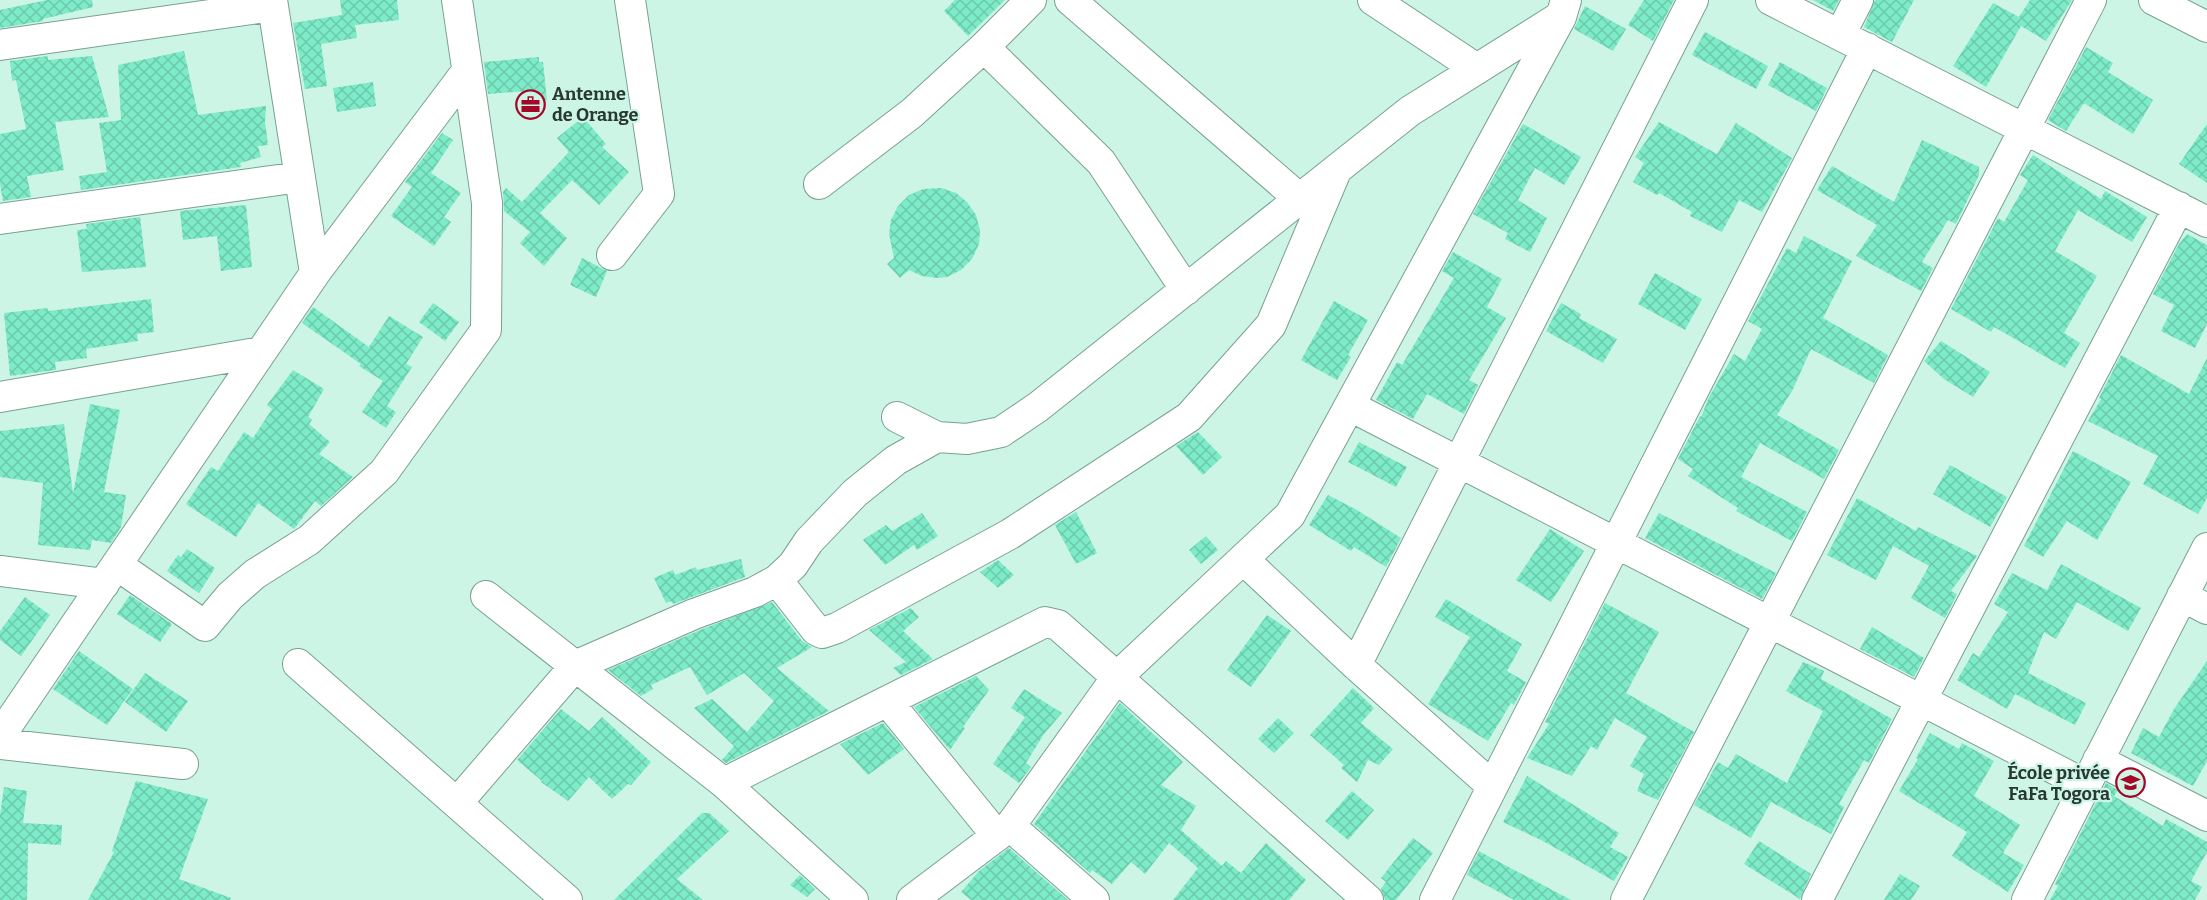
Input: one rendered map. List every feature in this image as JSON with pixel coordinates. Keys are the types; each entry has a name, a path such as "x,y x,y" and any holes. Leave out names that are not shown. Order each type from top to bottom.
{"street":[{"path":"0,571 110,574 205,626 230,596 255,574 309,540 384,472 486,330 487,203 457,0"},
{"path":"612,255 659,194 630,0"},
{"path":"819,184 912,113 1031,0"},
{"path":"1070,0 1300,199"},
{"path":"1373,0 1477,69"},
{"path":"1356,664 1694,0"},
{"path":"1771,0 2207,222"},
{"path":"1840,35 1858,0"},
{"path":"1626,900 2091,0"},
{"path":"2154,0 2207,27"},
{"path":"0,45 272,3 315,273"},
{"path":"897,417 937,436 967,439 1001,432 1038,407 1410,111 1477,69 1563,8"},
{"path":"912,900 1004,831 1117,677 1290,516 1563,8"},
{"path":"984,46 1101,162 1186,290"},
{"path":"1435,900 1491,785 1867,48"},
{"path":"0,736 315,273 467,70"},
{"path":"777,580 816,630 822,633 837,628 1010,534 1189,417 1271,325 1337,169"},
{"path":"0,219 300,177"},
{"path":"1818,900 2179,207"},
{"path":"0,397 261,352"},
{"path":"1350,406 1922,700 2092,772 2207,816"},
{"path":"457,803 575,666 694,614 755,592 777,580 793,565 809,541 855,493 896,460 937,436"},
{"path":"2027,900 2092,772 2195,603 2207,548"},
{"path":"1244,559 1356,664 1491,785"},
{"path":"486,596 724,783 853,900"},
{"path":"724,783 1045,622 1058,625 1368,900"},
{"path":"298,664 567,900"},
{"path":"888,702 1004,831 1094,900"},
{"path":"0,744 183,764"}],"building":[{"path":"47,0 92,0 93,7 43,19 43,21 0,28 0,10"},
{"path":"340,0 397,0 399,20 355,25 357,38 321,44 327,86 305,89 293,23 342,15"},
{"path":"955,0 1005,0 968,36 944,11"},
{"path":"1644,0 1674,0 1653,41 1628,25"},
{"path":"1813,0 1839,0 1833,11"},
{"path":"1875,0 1914,0 1892,42 1864,27"},
{"path":"2030,0 2072,0 2046,41 2021,26 1986,87 1953,66 1993,3 2019,17"},
{"path":"1585,6 1626,29 1613,51 1574,29"},
{"path":"1705,32 1768,66 1756,89 1692,55"},
{"path":"2086,47 2113,63 2108,72 2153,100 2133,134 2084,103 2066,131 2048,120"},
{"path":"184,51 198,115 266,106 265,122 268,145 258,146 261,157 240,163 241,167 81,190 79,176 107,172 99,123 121,120 118,65"},
{"path":"48,56 48,60 92,56 109,117 55,122 64,170 27,176 31,197 3,201 0,184 0,134 26,129 16,80 12,81 10,61"},
{"path":"539,57 539,62 543,62 547,100 526,103 525,91 488,94 484,62"},
{"path":"1780,62 1827,88 1816,111 1768,85"},
{"path":"373,82 376,106 337,112 333,88"},
{"path":"583,117 606,144 602,147 629,172 599,205 572,180 540,213 567,238 544,266 520,243 530,232 504,211 503,192 506,188 522,202 569,152 557,138"},
{"path":"1659,122 1717,154 1736,123 1792,158 1762,212 1739,200 1722,232 1690,216 1692,212 1659,193 1657,195 1633,182 1644,163 1635,157"},
{"path":"1523,124 1581,157 1564,185 1535,168 1518,200 1547,218 1530,252 1505,239 1508,233 1473,214"},
{"path":"2207,124 2207,183 2179,164"},
{"path":"442,133 453,140 431,173 461,193 444,217 451,222 434,246 391,216 412,187 405,182"},
{"path":"1922,140 1979,167 1979,175 1956,224 1948,220 1922,262 1933,268 1921,291 1856,256 1877,225 1817,190 1832,166 1894,202"},
{"path":"2033,155 2101,199 2105,191 2147,217 2132,242 2078,210 2055,251 2097,276 2064,333 2080,343 2065,368 1994,327 1991,332 1951,309 1998,218 2004,222 2028,180 2020,175"},
{"path":"941,188 956,193 967,202 976,215 980,230 979,244 972,259 961,270 947,277 922,276 909,270 900,278 887,264 894,258 889,234 891,220 898,206 909,195 923,189"},
{"path":"246,205 252,267 221,271 217,236 183,240 180,211"},
{"path":"140,217 146,267 82,272 77,230 87,229 86,224"},
{"path":"2187,234 2207,245 2207,324 2195,348 2161,331 2174,305 2153,294 2179,244"},
{"path":"1804,236 1852,261 1823,318 1888,355 1874,383 1811,349 1793,389 1777,415 1839,450 1824,479 1760,443 1741,477 1807,512 1792,541 1736,511 1738,508 1688,476 1693,469 1678,459 1709,397 1734,354 1745,361 1762,329 1748,321 1787,248 1796,253"},
{"path":"1453,252 1502,279 1487,307 1506,318 1469,380 1478,385 1464,414 1427,394 1413,419 1376,400 1397,362 1402,365 1454,278 1442,271"},
{"path":"582,258 607,271 596,297 570,285"},
{"path":"1655,273 1702,299 1685,330 1638,304"},
{"path":"151,299 154,332 137,334 138,341 86,349 87,358 55,362 56,370 10,376 4,313 48,308 48,311"},
{"path":"1334,301 1368,320 1348,355 1351,357 1337,380 1301,360"},
{"path":"433,303 459,322 445,341 419,322"},
{"path":"1561,303 1581,314 1579,318 1617,339 1603,363 1546,331"},
{"path":"313,307 369,347 389,316 423,337 406,364 412,367 387,406 396,412 386,428 362,412 383,381 302,323"},
{"path":"1941,341 1990,372 1973,397 1944,379 1924,361"},
{"path":"2121,355 2189,394 2207,358 2207,498 2198,514 2143,484 2158,456 2088,421"},
{"path":"293,370 324,389 308,417 312,420 309,424 330,442 319,454 353,477 321,506 315,501 294,529 258,503 236,537 186,504 211,467 218,471 244,432 253,438 272,409 267,405"},
{"path":"90,404 120,410 104,492 126,495 121,527 111,543 92,540 90,550 38,545 43,483 0,477 0,431 64,424 73,494"},
{"path":"1198,432 1222,457 1203,475 1176,446"},
{"path":"1359,442 1407,467 1396,487 1348,462"},
{"path":"2073,451 2131,482 2097,540 2067,521 2043,557 2024,546"},
{"path":"1950,465 2007,497 1990,527 1933,494"},
{"path":"1328,495 1401,538 1386,567 1354,547 1351,551 1309,525"},
{"path":"1857,498 1916,531 1918,527 1977,556 1951,591 1957,594 1945,618 1911,598 1929,566 1893,546 1876,580 1827,555"},
{"path":"1076,512 1097,553 1076,564 1055,525"},
{"path":"922,513 938,536 917,550 914,545 885,565 863,540 886,525 892,531"},
{"path":"1659,513 1776,573 1762,599 1645,538"},
{"path":"1550,529 1584,551 1551,602 1516,580"},
{"path":"1206,536 1218,550 1201,564 1189,550"},
{"path":"187,549 215,568 199,593 167,571 178,555 181,557"},
{"path":"741,559 745,577 673,604 671,601 666,603 654,578 673,570 675,575 696,567 697,570"},
{"path":"998,560 1014,575 998,588 980,572"},
{"path":"2061,564 2141,608 2128,631 2077,602 2056,639 2044,632 2028,673 2086,703 2075,725 2015,694 2007,709 1957,680 1973,653 1979,657 2008,612 1994,604 2012,573 2047,590"},
{"path":"130,595 172,624 160,642 117,614"},
{"path":"25,597 50,615 21,656 0,640 0,631"},
{"path":"1446,599 1522,644 1507,671 1526,682 1514,705 1511,703 1488,741 1428,704 1470,637 1435,617"},
{"path":"772,602 802,641 812,647 777,668 829,711 726,763 722,760 734,746 694,708 712,699 747,732 774,701 744,673 707,695 690,667 651,685 653,689 641,696 608,670 700,630"},
{"path":"1605,603 1659,632 1626,693 1694,732 1658,800 1637,791 1644,774 1630,766 1647,737 1615,718 1597,750 1591,746 1572,776 1527,758 1549,724 1545,722"},
{"path":"911,608 919,617 903,631 933,659 901,675 893,668 906,662 869,630"},
{"path":"1267,615 1291,631 1251,687 1227,670"},
{"path":"1872,627 1924,658 1914,677 1860,649"},
{"path":"79,651 133,689 107,725 53,689"},
{"path":"2207,661 2207,761 2193,786 2131,753 2143,728 2159,737 2174,709"},
{"path":"1803,662 1824,671 1821,679 1892,719 1869,763 1864,760 1839,804 1844,807 1831,834 1771,802 1751,838 1694,805 1718,762 1728,768 1736,754 1787,783 1823,711 1786,691"},
{"path":"145,673 188,701 166,732 125,702"},
{"path":"976,676 989,690 950,750 914,707"},
{"path":"1353,688 1374,708 1361,723 1393,749 1379,765 1368,760 1357,782 1341,768 1344,765 1310,735"},
{"path":"1024,689 1062,713 1044,734 1026,763 1031,767 1019,783 993,764 1025,717 1011,708"},
{"path":"1120,703 1183,762 1161,785 1196,806 1181,830 1222,866 1226,861 1241,873 1266,843 1306,880 1289,900 1173,900 1198,868 1169,843 1145,874 1131,862 1112,884 1092,870 1090,873 1034,824"},
{"path":"561,709 589,731 602,717 651,762 631,785 628,784 612,799 589,777 568,801 541,782 517,760"},
{"path":"1278,718 1294,733 1274,753 1258,739"},
{"path":"883,723 904,749 868,775 840,744"},
{"path":"1930,733 1959,749 1962,743 1994,761 1974,796 2020,825 2003,853 2024,865 2008,892 1952,856 1967,832 1899,791"},
{"path":"1527,776 1619,833 1610,847 1628,857 1614,881 1543,841 1503,822"},
{"path":"136,781 208,799 179,879 231,898 230,900 88,900 114,852 112,851"},
{"path":"2106,783 2118,790 2114,796 2163,826 2166,819 2207,842 2207,852 2191,881 2202,887 2195,900 2050,900 2058,886 2055,884"},
{"path":"4,787 27,791 23,823 62,825 61,845 28,843 27,900 0,900 0,815"},
{"path":"1352,791 1374,810 1348,840 1325,821"},
{"path":"702,813 709,813 729,831 677,879 703,900 614,900"},
{"path":"1413,838 1433,853 1396,900 1385,900 1381,889 1386,882 1381,878"},
{"path":"1759,841 1811,874 1800,899 1744,864"},
{"path":"1009,848 1068,900 971,900 961,892 979,871"},
{"path":"1479,851 1571,900 1514,900 1467,875"},
{"path":"1900,874 1920,886 1911,900 1884,900"},
{"path":"800,875 815,889 807,897 790,885"}],"place":[{"name":"Antenne de Orange","path":"531,104"},
{"name":"École privée FaFa Togora","path":"2131,783"}]}
